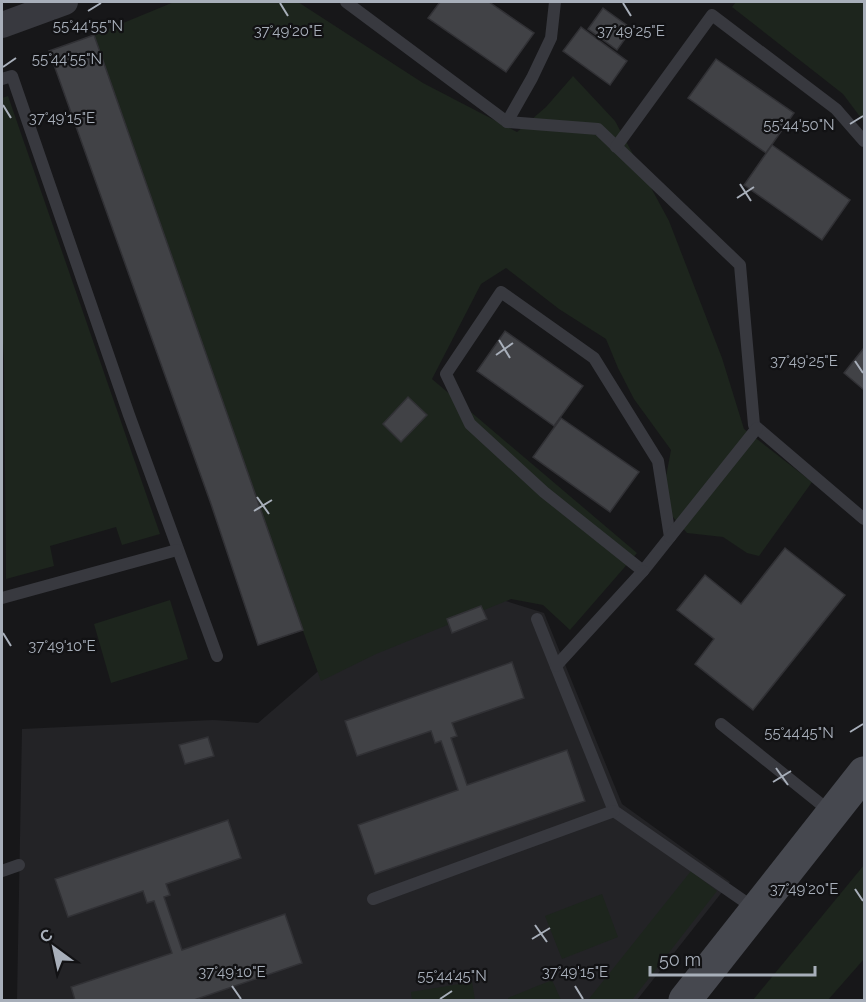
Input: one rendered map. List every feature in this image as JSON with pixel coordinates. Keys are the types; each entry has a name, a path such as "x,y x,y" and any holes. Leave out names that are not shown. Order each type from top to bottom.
{"main road":[{"path":"685,1000 756,909 852,795"}],"street":[{"path":"2,25 65,2"}],"lane":[{"path":"346,2 507,122 598,129 740,265 754,425 864,519"},
{"path":"507,122 551,38 555,2"},
{"path":"616,147 712,15 837,109 864,141"},
{"path":"2,80 12,76 177,550 217,656"},
{"path":"643,571 544,492 470,424 446,374 501,292 594,358 658,460 670,537"},
{"path":"556,666 643,571 757,428"},
{"path":"2,598 177,550"},
{"path":"537,619 614,811 726,886 756,909"},
{"path":"721,724 852,795"},
{"path":"373,899 614,811"},
{"path":"2,871 19,865"}],"shaded area":[{"path":"174,2 298,2 423,83 517,132 546,107 573,76 615,121 669,221 722,358 744,429 812,482 759,556 747,553 723,537 687,533 665,508 665,482 671,450 634,399 606,339 559,309 506,268 481,284 432,379 637,553 570,630 543,605 511,599 376,654 321,681 234,439 94,35"},
{"path":"736,2 864,2 864,122 843,94 732,7"},
{"path":"8,96 160,534 122,545 116,527 50,546 54,566 6,579 2,327 2,98"},
{"path":"490,596 544,613 622,804 730,882 637,1000 17,1000 22,729 213,720 258,723 337,655"},
{"path":"170,600 188,659 111,683 94,624"},
{"path":"864,865 864,959 828,1000 753,1000"},
{"path":"691,871 717,891 632,1000 588,1000"},
{"path":"602,894 618,937 562,959 545,916"},
{"path":"552,980 561,1000 509,1000 508,998"},
{"path":"472,982 475,1000 412,1000 411,992"}],"building":[{"path":"440,2 489,2 534,33 506,72 428,18"},
{"path":"603,8 632,29 617,50 588,29"},
{"path":"581,27 627,61 610,85 563,51"},
{"path":"94,35 303,630 258,645 211,504 49,51"},
{"path":"716,59 794,113 766,153 688,98"},
{"path":"772,145 850,200 822,240 744,185"},
{"path":"505,331 583,386 554,426 477,371"},
{"path":"864,348 864,390 844,373"},
{"path":"408,397 427,415 401,442 383,424"},
{"path":"561,418 639,472 610,512 533,457"},
{"path":"785,548 845,595 753,710 695,664 714,639 677,610 705,575 741,604"},
{"path":"481,606 487,619 452,633 447,619"},
{"path":"512,662 524,698 452,723 457,736 451,738 467,785 567,750 585,801 375,874 358,825 458,790 441,741 435,743 431,731 357,756 345,721"},
{"path":"208,737 214,756 185,764 179,745"},
{"path":"228,820 241,858 166,884 170,895 164,897 182,950 285,914 302,963 194,1000 75,1000 71,987 172,953 154,901 147,903 143,891 68,917 55,879"}]}
